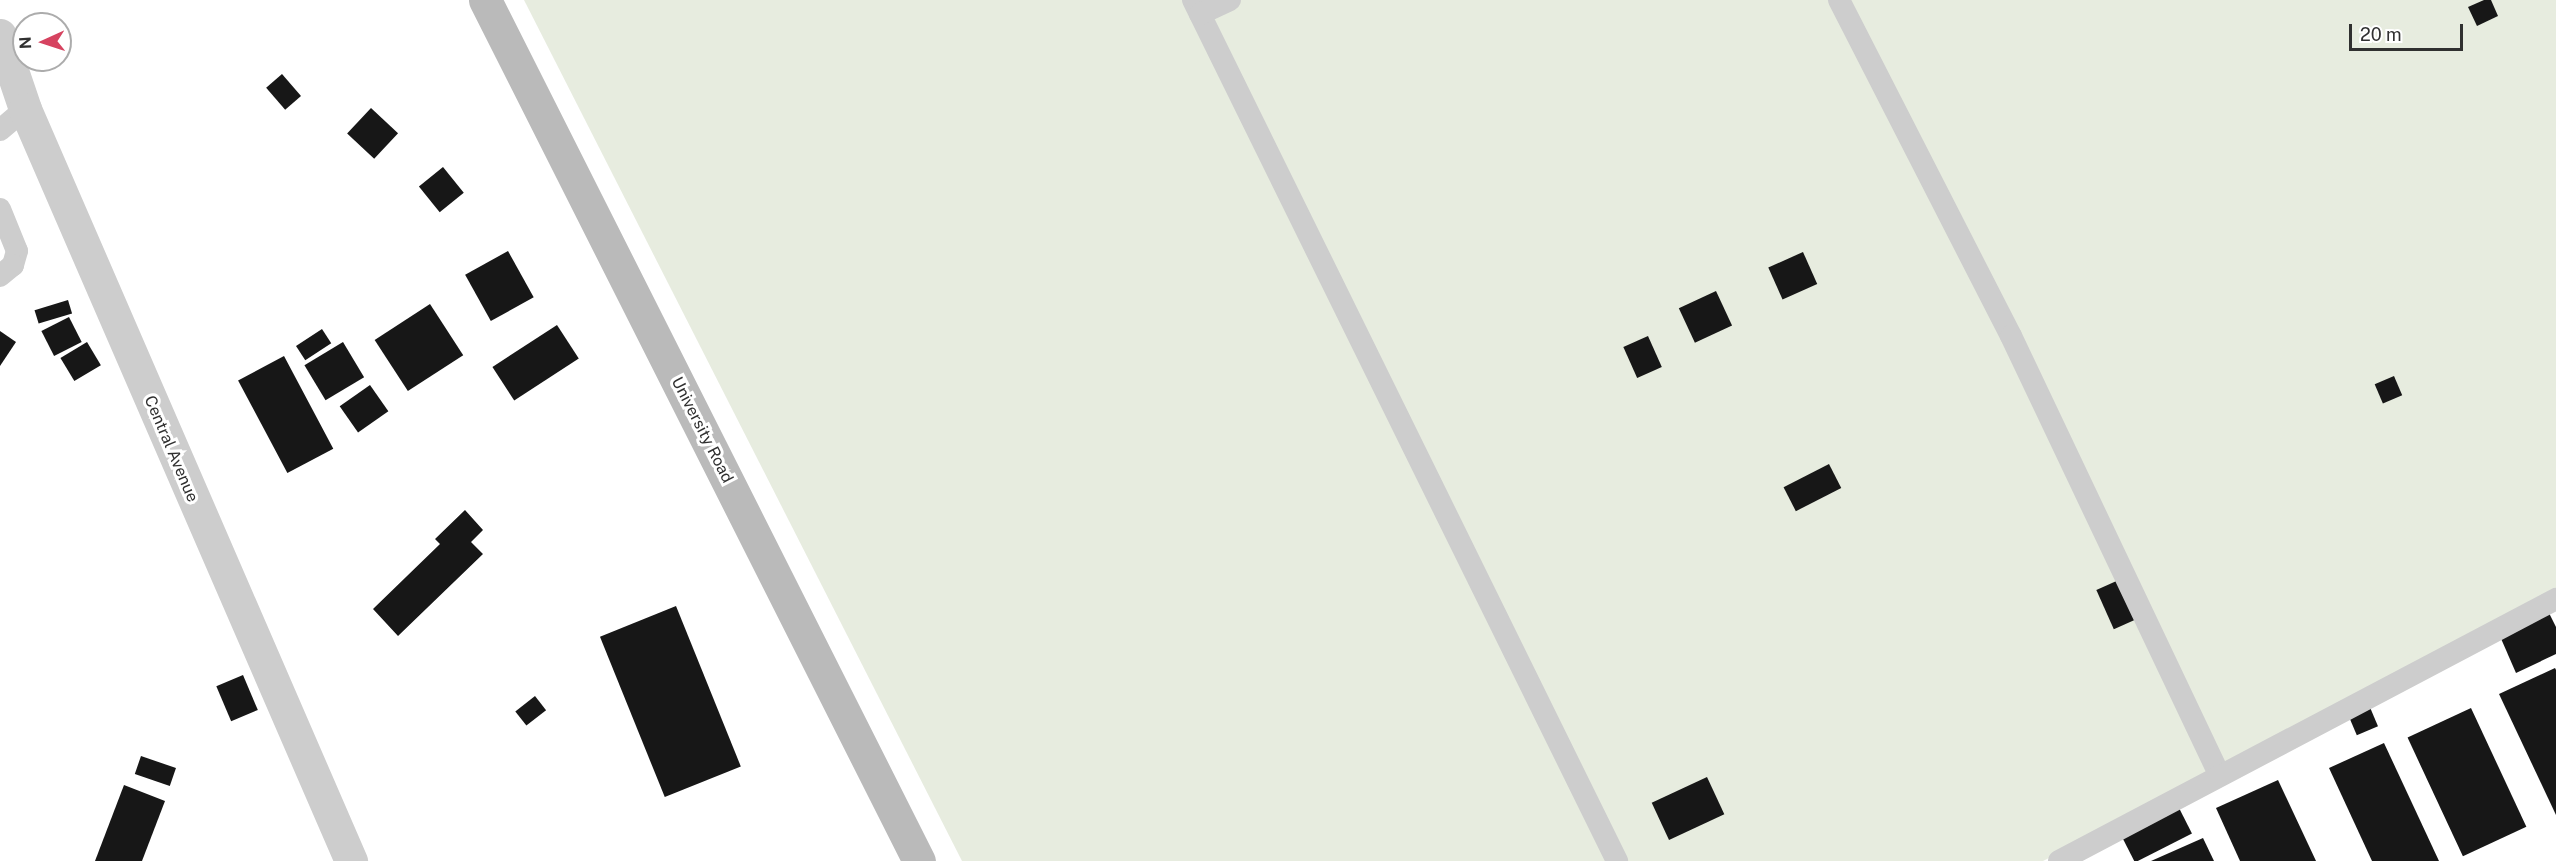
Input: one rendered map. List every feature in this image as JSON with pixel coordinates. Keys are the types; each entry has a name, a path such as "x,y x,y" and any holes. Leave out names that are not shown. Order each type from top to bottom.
{"main road":[{"name":"University Road","path":"485,0 919,861"}],"street":[{"name":"Central Avenue","path":"0,35 26,109 351,861"}],"lane":[{"path":"1230,0 1196,7 1617,861"},
{"path":"1839,0 2006,326 2219,775"},
{"path":"0,130 26,109"},
{"path":"0,209 17,251 13,265 0,276"},
{"path":"2059,861 2556,599"}],"shaded area":[{"path":"524,0 2556,0 2556,602 2043,861 962,861"}],"building":[{"path":"2484,0 2491,0 2498,16 2477,26 2468,7"},
{"path":"282,74 301,96 285,110 266,88"},
{"path":"371,108 398,133 374,159 347,134"},
{"path":"443,167 464,193 440,212 419,187"},
{"path":"508,251 534,297 491,321 465,275"},
{"path":"1803,252 1817,284 1783,299 1768,267"},
{"path":"1716,291 1732,325 1695,343 1679,308"},
{"path":"68,300 72,313 39,324 35,310"},
{"path":"430,304 463,355 408,391 375,340"},
{"path":"69,317 82,342 54,356 41,331"},
{"path":"557,325 579,359 514,400 492,367"},
{"path":"322,329 331,343 305,360 296,346"},
{"path":"0,331 16,342 0,366"},
{"path":"1648,336 1662,367 1637,378 1623,347"},
{"path":"87,342 101,365 74,381 60,358"},
{"path":"343,342 364,377 326,400 304,365"},
{"path":"284,356 333,449 287,473 238,380"},
{"path":"2394,376 2402,395 2383,404 2375,384"},
{"path":"370,385 388,411 358,432 340,406"},
{"path":"1829,464 1841,488 1796,511 1784,487"},
{"path":"465,510 483,530 471,542 483,554 398,636 373,609 440,544 435,539"},
{"path":"2121,579 2138,618 2114,629 2096,590"},
{"path":"676,606 741,766 665,797 600,637"},
{"path":"2548,611 2556,627 2556,654 2516,673 2499,634"},
{"path":"2555,668 2556,670 2556,815 2499,694"},
{"path":"243,675 258,710 231,721 216,686"},
{"path":"535,696 546,710 526,726 515,711"},
{"path":"2369,705 2378,726 2357,735 2348,714"},
{"path":"2471,708 2526,827 2463,856 2408,738"},
{"path":"2384,743 2439,861 2372,861 2329,768"},
{"path":"141,756 176,768 170,786 135,774"},
{"path":"1707,777 1724,814 1669,840 1652,803"},
{"path":"2278,780 2316,861 2240,861 2216,808"},
{"path":"124,785 165,801 142,861 95,861"},
{"path":"2177,804 2192,833 2134,861 2120,833"},
{"path":"2203,838 2214,861 2151,861"}]}
